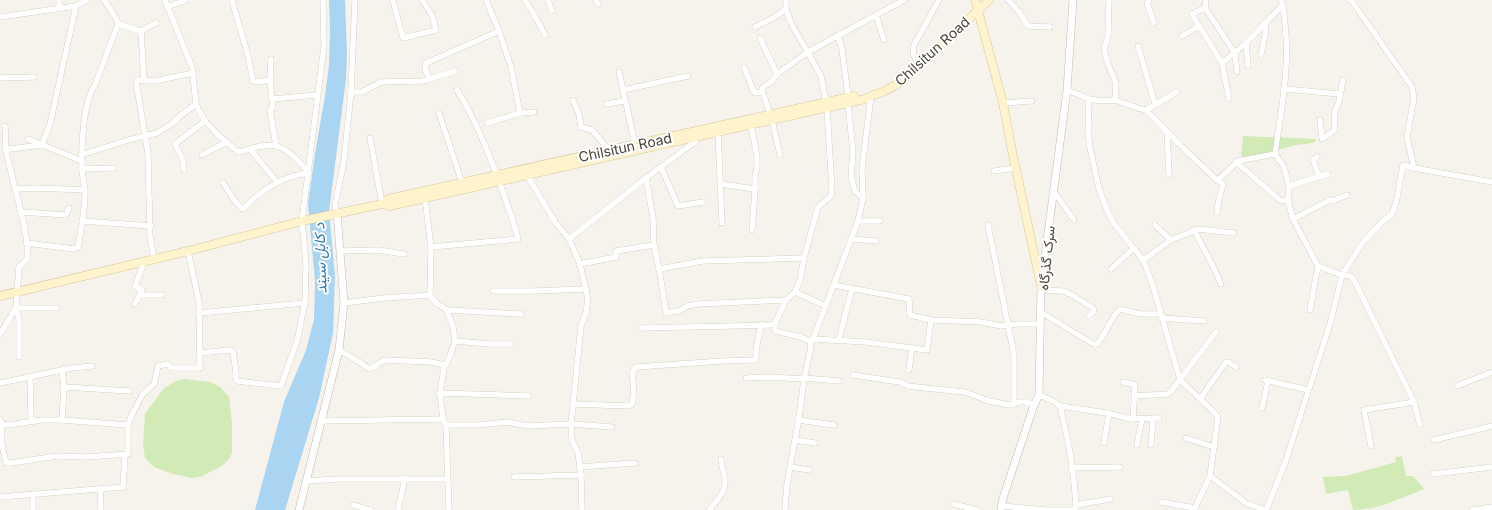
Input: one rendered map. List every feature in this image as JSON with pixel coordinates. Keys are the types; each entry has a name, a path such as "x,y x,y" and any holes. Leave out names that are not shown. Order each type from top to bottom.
{"main road":[{"path":"975,0 979,10 1003,103 1015,168 1041,288"},
{"name":"Chilsitun Road","path":"0,296 144,262 334,214 382,204 390,206 425,198 608,150 848,100 865,99 885,91 901,82 988,0"},
{"name":"Chilsitun Road","path":"382,204 388,199 462,183 526,176 751,125 771,117"}],"street":[{"path":"59,0 59,9"},
{"path":"0,17 76,6 86,0"},
{"path":"26,244 76,249 82,221 85,190 82,180 84,136 83,123 90,92 95,85 118,24 116,18 104,0"},
{"path":"165,0 190,62 193,73 196,104 205,121 218,135 239,152 265,146 276,146 285,150 309,173"},
{"path":"167,7 186,0"},
{"path":"232,0 248,56 253,81 270,80"},
{"path":"199,353 230,350 233,352 237,381 280,386 297,341 305,303 306,263 304,221 324,46 323,0"},
{"path":"299,510 339,350 344,303 340,251 334,214 344,161 351,92 355,0"},
{"path":"393,0 403,38 436,30 432,15 422,0"},
{"path":"486,0 499,31 511,67 520,113"},
{"path":"525,0 545,35"},
{"path":"548,0 552,11"},
{"path":"786,0 786,9 791,23 821,76 826,105 832,191 830,197 818,207 804,258 800,281 795,292 786,300 774,323 775,331 812,340 839,339 927,350 931,320"},
{"path":"920,65 914,58 912,52 914,45 939,0"},
{"path":"1008,0 1019,12 1028,26 1050,27"},
{"name":"سرک گذرگاه","path":"1002,508 1003,498 1034,405 1039,395 1041,288 1067,90 1073,0"},
{"path":"1109,0 1108,35 1104,50 1116,83 1115,100"},
{"path":"1149,0 1147,3 1154,23"},
{"path":"1206,0 1205,8 1235,53 1238,72"},
{"path":"1351,0 1412,87 1414,98 1407,137 1414,168"},
{"path":"780,155 762,88 771,82 777,74 808,52 902,1"},
{"path":"1222,63 1235,53 1265,24 1282,3"},
{"path":"1282,3 1287,36 1287,57 1275,154 1284,167 1289,186 1288,201 1293,219 1318,266 1310,310"},
{"path":"42,145 50,124 76,6"},
{"path":"1205,8 1192,14 1222,63 1229,99"},
{"path":"755,27 775,17 786,9"},
{"path":"876,15 884,40"},
{"path":"118,24 141,31 156,23"},
{"path":"1260,55 1266,30 1265,24"},
{"path":"1182,36 1199,26"},
{"path":"141,31 144,81"},
{"path":"429,78 426,63 499,31"},
{"path":"838,35 842,49 853,152 851,177 855,191 863,198"},
{"path":"760,38 777,74"},
{"path":"1246,43 1248,66"},
{"path":"1138,46 1155,104"},
{"path":"271,59 270,80 273,108 270,110 276,146"},
{"path":"744,68 754,92 762,92"},
{"path":"351,92 362,92 381,82 423,81 455,71"},
{"path":"619,72 635,144"},
{"path":"154,259 150,236 150,180 145,135 136,82 137,80 154,81 193,73"},
{"path":"623,90 688,76"},
{"path":"0,78 34,77"},
{"path":"1320,120 1322,139 1335,130 1334,120 1343,80"},
{"path":"1284,89 1340,94"},
{"path":"430,247 518,239 498,178 480,135 463,99 457,90"},
{"path":"1067,90 1089,98 1102,101 1115,100 1146,110 1181,146 1223,185 1217,212"},
{"path":"1146,110 1177,92"},
{"path":"272,99 318,95"},
{"path":"785,510 787,484 804,379 812,340 858,220 863,198 862,169 870,96"},
{"path":"1089,98 1088,131 1099,188 1109,215 1115,225 1143,260 1153,286 1180,380 1218,417 1210,476 1195,509 1161,502"},
{"path":"573,100 579,114 581,127 592,130 608,150"},
{"path":"606,104 625,101"},
{"path":"1003,103 1032,101"},
{"path":"28,139 82,158 164,129 196,104"},
{"path":"486,123 520,113 534,112"},
{"path":"439,113 462,183"},
{"path":"184,170 183,160 175,144 205,121"},
{"path":"751,125 757,157 752,230"},
{"path":"5,126 6,151 24,225 27,259 19,267 16,308 19,319 19,357"},
{"path":"1167,131 1169,174"},
{"path":"718,132 722,222"},
{"path":"370,138 382,204"},
{"path":"569,239 646,178 692,144 695,138"},
{"path":"202,155 227,142"},
{"path":"6,151 8,149 42,145"},
{"path":"0,147 6,151"},
{"path":"250,149 277,182"},
{"path":"1218,180 1236,162 1275,154"},
{"path":"1317,157 1313,160 1319,176"},
{"path":"1236,162 1280,200 1288,201"},
{"path":"1210,476 1246,503 1265,510 1280,476 1330,324 1342,276 1364,242 1382,222 1392,214 1396,203 1403,165 1492,182"},
{"path":"661,167 678,206 703,202"},
{"path":"82,169 114,168"},
{"path":"994,171 1015,168"},
{"path":"223,183 235,201 242,208 247,206 258,195 277,182 309,173"},
{"path":"1289,186 1328,174"},
{"path":"526,176 555,222 569,239 580,264 588,299 586,313 581,326 571,424 572,440 578,453 581,475 582,510"},
{"path":"646,178 653,218 654,245 666,312 679,311 687,306 698,304 786,300"},
{"path":"720,184 755,189"},
{"path":"16,189 37,188 85,190"},
{"path":"1054,192 1074,220"},
{"path":"1293,219 1328,201 1347,195"},
{"path":"425,198 430,247 430,295 436,303 447,310 521,314"},
{"path":"20,212 66,215 69,208"},
{"path":"858,220 880,221"},
{"path":"82,221 151,226"},
{"path":"988,225 1014,355 1014,404"},
{"path":"1155,225 1171,240"},
{"path":"1143,260 1171,240 1198,228 1234,233"},
{"path":"1194,230 1213,266 1220,284"},
{"path":"851,239 876,241"},
{"path":"580,264 616,257 616,251 654,245"},
{"path":"1111,269 1134,248"},
{"path":"340,251 378,250 404,254"},
{"path":"128,426 62,420 42,420 8,425 1,421 1,440 6,463 57,456 86,457 128,454 128,426 132,414 143,394 154,384 158,366 168,364 171,368 198,369 200,367 199,302 188,251"},
{"path":"659,269 703,261 804,258"},
{"path":"135,304 142,289 135,286 144,262"},
{"path":"1318,266 1342,276 1350,276 1353,278 1414,402 1420,425"},
{"path":"834,285 909,299 910,315 931,320 981,322 1001,326 1009,324 1041,324"},
{"path":"1041,288 1063,291 1072,295 1093,308 1094,311 1089,316"},
{"path":"493,291 586,289"},
{"path":"839,339 852,289"},
{"path":"795,292 826,306"},
{"path":"140,294 162,295"},
{"path":"344,303 384,298 430,295"},
{"path":"199,312 305,303"},
{"path":"16,308 57,308"},
{"path":"0,334 16,308"},
{"path":"1041,312 1093,344 1097,344 1102,338 1115,314 1120,309 1140,314 1204,322"},
{"path":"447,310 453,328 455,341 444,368 440,393 444,422 449,510"},
{"path":"641,328 774,323"},
{"path":"573,404 629,406 632,404 634,393 632,372 636,367 756,360 756,350 761,324"},
{"path":"1134,396 1168,394 1216,332"},
{"path":"455,341 511,344"},
{"path":"909,370 912,347"},
{"path":"339,350 354,359 361,361 369,369 372,369 386,360 431,362 445,365"},
{"path":"1200,399 1226,362 1236,367"},
{"path":"0,383 62,370 92,366"},
{"path":"62,370 64,387 62,420"},
{"path":"1457,386 1492,372"},
{"path":"853,375 900,382 908,386 965,392 989,401 1010,405 1019,402 1034,405"},
{"path":"30,377 31,418"},
{"path":"746,378 768,377 839,382"},
{"path":"1262,408 1267,380 1308,390"},
{"path":"1123,382 1134,384 1132,419"},
{"path":"64,387 130,391"},
{"path":"440,393 530,396"},
{"path":"1039,395 1060,406 1109,413 1132,419 1156,418 1151,445"},
{"path":"1371,446 1364,410 1414,402"},
{"path":"1060,406 1071,468 1075,508"},
{"path":"1104,443 1109,413"},
{"path":"1138,445 1142,419"},
{"path":"798,420 834,425"},
{"path":"321,421 444,422 478,425 507,422 528,426 571,424 612,428"},
{"path":"1434,440 1492,426"},
{"path":"1186,438 1214,447"},
{"path":"795,440 815,443"},
{"path":"0,497 123,487 125,454"},
{"path":"709,510 723,492 725,479 721,466 721,459"},
{"path":"579,467 635,463"},
{"path":"790,466 809,470"},
{"path":"1071,468 1120,467"},
{"path":"1434,474 1492,467"},
{"path":"514,477 581,475"},
{"path":"307,481 405,478 447,479"},
{"path":"398,510 405,478"},
{"path":"100,510 101,488"},
{"path":"33,494 33,510"},
{"path":"1002,508 1047,510 1075,508 1110,499"},
{"path":"953,504 977,510"},
{"path":"353,506 371,510"},
{"path":"1472,510 1492,507"}],"green space":[{"path":"1243,136 1316,139 1313,143 1296,145 1241,160"},
{"path":"184,379 210,382 220,387 229,397 232,424 232,453 229,459 222,466 200,477 192,478 173,474 154,467 145,458 143,444 145,414 164,388 176,381"},
{"path":"1402,456 1406,476 1413,476 1424,489 1380,506 1353,510 1348,490 1326,494 1323,477 1346,476 1396,462 1395,457"}],"water":[{"name":"د کابل سيند","path":"329,0 345,0 347,52 346,79 329,211 335,276 333,333 319,398 285,510 255,510 284,402 306,350 314,320 315,281 308,204 329,65"}]}
